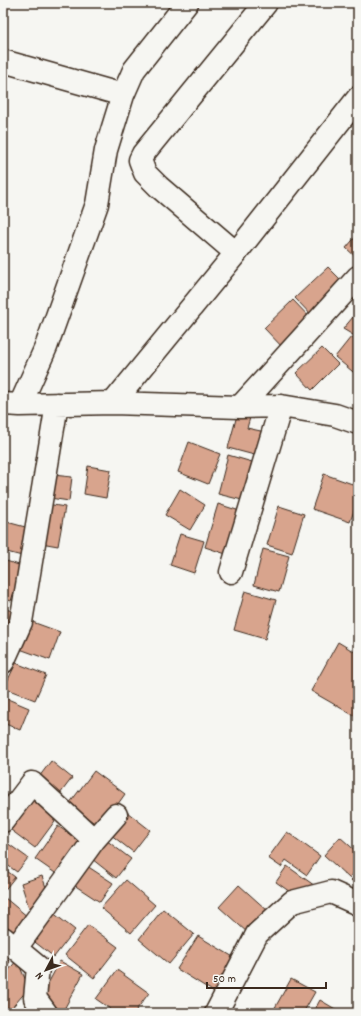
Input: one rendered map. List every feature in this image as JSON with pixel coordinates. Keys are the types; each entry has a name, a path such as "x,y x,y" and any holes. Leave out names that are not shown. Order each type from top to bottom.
{"street":[{"path":"12,404 46,347 97,204 106,150 134,70 187,3"},
{"path":"236,253 159,187 145,173 140,160 182,104 266,3"},
{"path":"3,61 124,95"},
{"path":"113,403 236,253 358,98"},
{"path":"240,407 358,277"},
{"path":"12,404 113,403 240,407 281,406 335,415 358,423"},
{"path":"3,662 21,622 57,404"},
{"path":"231,572 281,406"},
{"path":"3,821 32,783 94,840"},
{"path":"46,1013 35,998 38,967 9,943 116,815"},
{"path":"219,1012 257,934 292,902 330,892 358,904"}],"building":[{"path":"358,234 358,259 346,248"},
{"path":"328,267 346,285 315,319 295,298"},
{"path":"293,300 314,322 285,350 264,328"},
{"path":"358,311 358,338 343,329"},
{"path":"351,337 358,342 358,376 335,357"},
{"path":"322,348 338,364 312,390 296,373"},
{"path":"239,408 252,411 247,428 265,432 258,456 228,448"},
{"path":"189,442 220,454 208,484 178,472"},
{"path":"228,455 252,462 242,500 218,494"},
{"path":"88,466 111,470 106,498 84,494"},
{"path":"324,474 358,486 358,505 356,505 350,522 312,509"},
{"path":"53,475 72,477 69,501 50,498"},
{"path":"180,489 205,505 190,530 165,515"},
{"path":"47,504 65,507 58,546 41,543"},
{"path":"218,504 243,512 229,555 205,547"},
{"path":"279,506 304,514 292,553 267,545"},
{"path":"3,521 29,528 22,556 3,551"},
{"path":"180,534 204,541 194,573 170,565"},
{"path":"263,549 289,556 279,592 254,585"},
{"path":"3,560 22,566 11,601 3,598"},
{"path":"245,591 276,600 265,639 234,630"},
{"path":"3,608 12,611 3,634"},
{"path":"27,620 60,632 50,660 17,648"},
{"path":"338,642 358,654 358,718 311,691"},
{"path":"16,663 46,675 35,700 4,688"},
{"path":"3,697 29,708 20,730 3,723"},
{"path":"51,761 72,778 60,794 39,777"},
{"path":"94,771 125,794 101,828 69,804"},
{"path":"33,800 57,818 35,848 11,830"},
{"path":"127,812 150,830 133,852 110,834"},
{"path":"58,826 82,843 58,875 35,859"},
{"path":"287,832 320,856 307,875 286,860 281,867 268,858"},
{"path":"340,837 358,853 358,868 349,878 324,855"},
{"path":"3,840 28,858 17,872 3,862"},
{"path":"106,840 131,859 116,878 92,859"},
{"path":"87,866 113,883 100,902 74,885"},
{"path":"287,866 318,888 307,904 276,882"},
{"path":"3,868 15,877 3,892"},
{"path":"358,873 358,887 351,880"},
{"path":"42,876 48,893 29,908 21,883"},
{"path":"126,880 155,905 131,933 101,908"},
{"path":"239,885 268,911 248,933 219,907"},
{"path":"5,898 28,917 12,938 3,930 3,901"},
{"path":"163,909 194,934 169,964 139,939"},
{"path":"52,912 75,930 54,957 31,939"},
{"path":"88,925 118,947 94,978 65,955"},
{"path":"198,936 235,958 214,992 177,969"},
{"path":"3,955 10,962 3,970"},
{"path":"17,960 29,988 9,1011 3,1006 3,977"},
{"path":"60,961 83,974 62,1013 43,993"},
{"path":"117,970 149,993 134,1013 116,1013 96,999"},
{"path":"291,979 315,992 303,1013 272,1013"},
{"path":"320,1000 342,1013 313,1013"}]}
